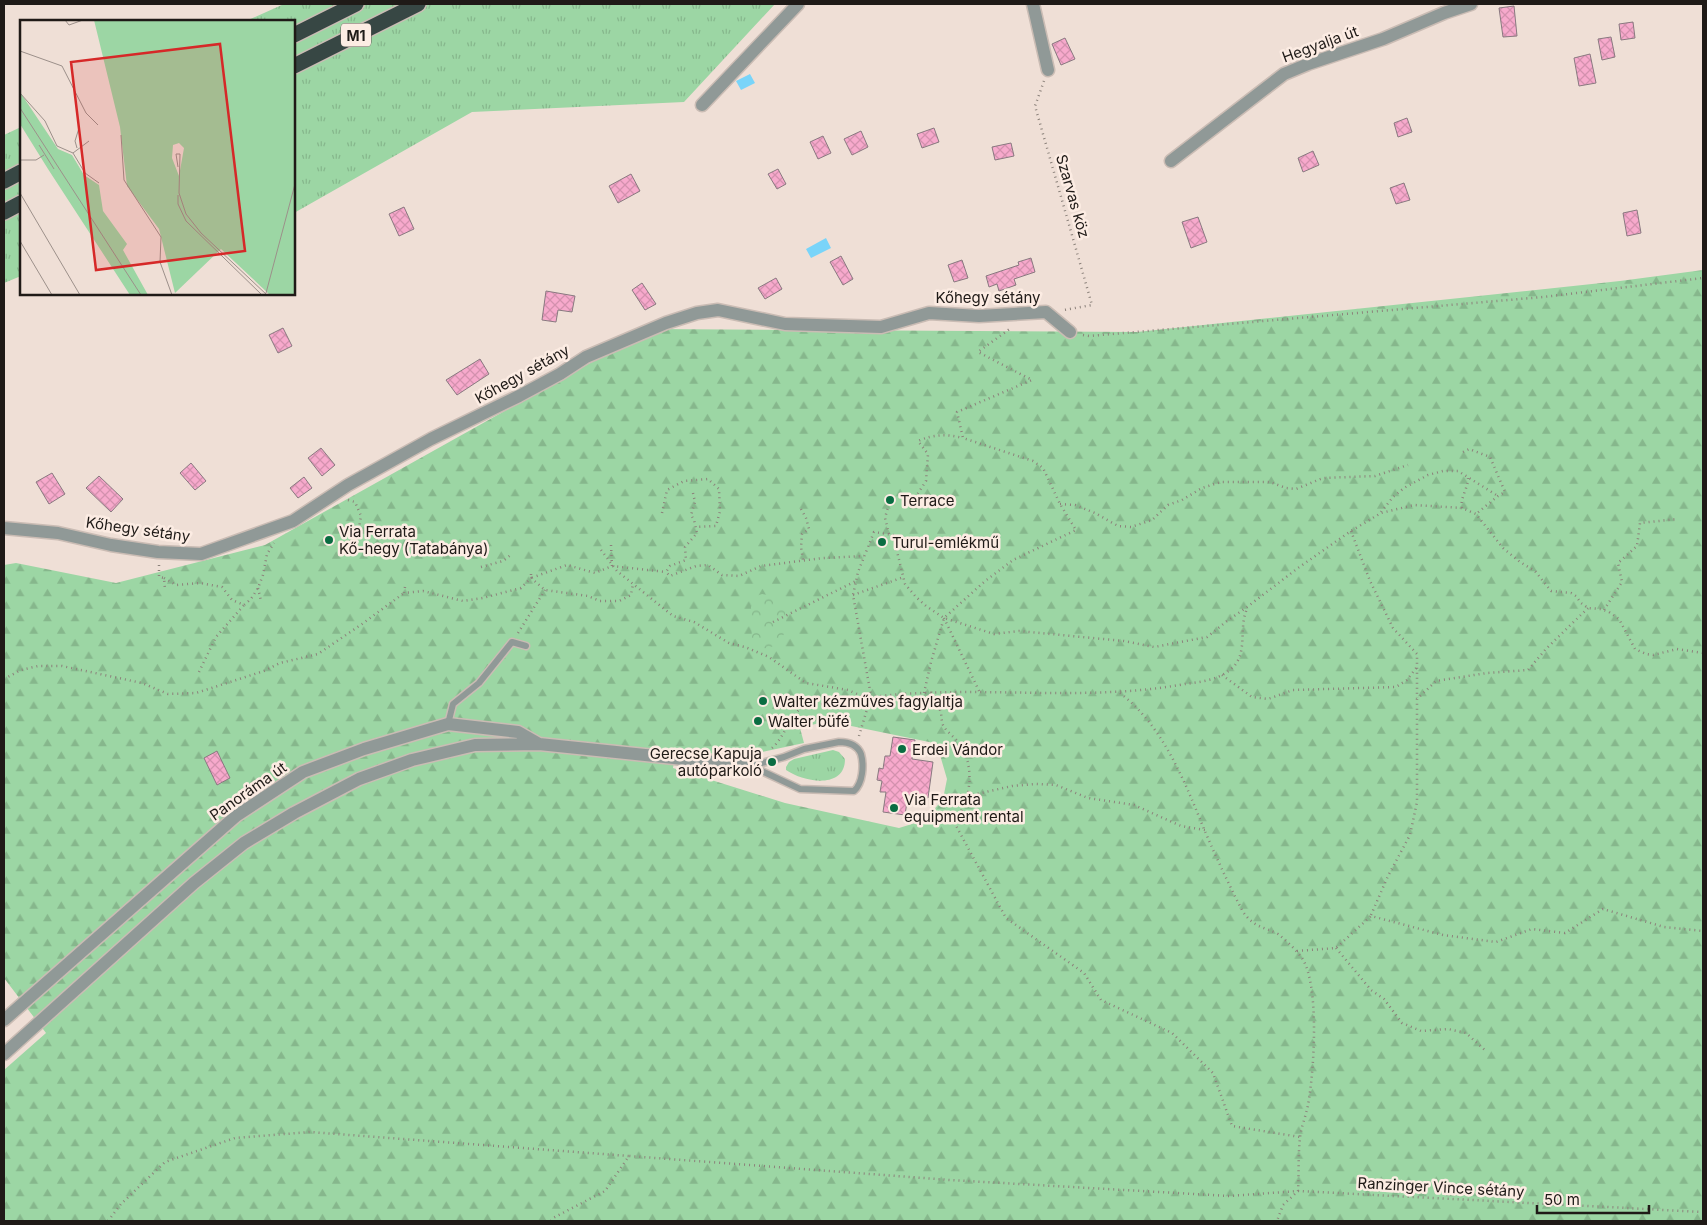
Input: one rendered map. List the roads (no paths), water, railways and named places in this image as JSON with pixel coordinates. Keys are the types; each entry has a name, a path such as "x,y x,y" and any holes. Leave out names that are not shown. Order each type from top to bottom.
{"highway":[{"name":"M1","path":"295,34 356,4"},
{"name":"M1","path":"295,66 418,4"},
{"path":"4,180 20,172"},
{"path":"4,212 20,204"}],"street":[{"path":"702,105 798,4"},
{"path":"1033,4 1048,70"},
{"name":"Hegyalja út","path":"1171,161 1284,74 1472,4"},
{"name":"Kőhegy sétány","path":"4,528 58,533 111,545 173,553 201,554 293,521 337,492 431,439 484,414 560,374 586,357 666,322 697,313 718,310 785,324 881,327 929,313 979,316 1046,312 1070,332"},
{"name":"Panoráma út","path":"4,1020 236,816 303,772 364,749 448,724 518,732 539,744"},
{"name":"Panoráma út","path":"4,1054 194,883 244,844 294,813 359,779 412,760 476,746 539,744 751,766"}],"lane":[{"path":"448,724 453,704 479,684 512,642 526,646"},
{"path":"844,742 857,747 861,754 862,770 859,784 854,790 800,789 751,766 830,743 844,742"}],"water":[{"path":"750,74 755,83 741,90 736,81"},
{"path":"826,238 831,248 811,258 806,249"}],"place":[{"name":"Terrace","path":"890,500"},
{"name":"Via Ferrata Kő-hegy (Tatabánya)","path":"329,540"},
{"name":"Turul-emlékmű","path":"882,542"},
{"name":"Walter kézműves fagylaltja","path":"763,701"},
{"name":"Walter büfé","path":"758,721"},
{"name":"Erdei Vándor","path":"902,749"},
{"name":"Gerecse Kapuja autóparkoló","path":"772,762"},
{"name":"Via Ferrata equipment rental","path":"894,808"}]}
